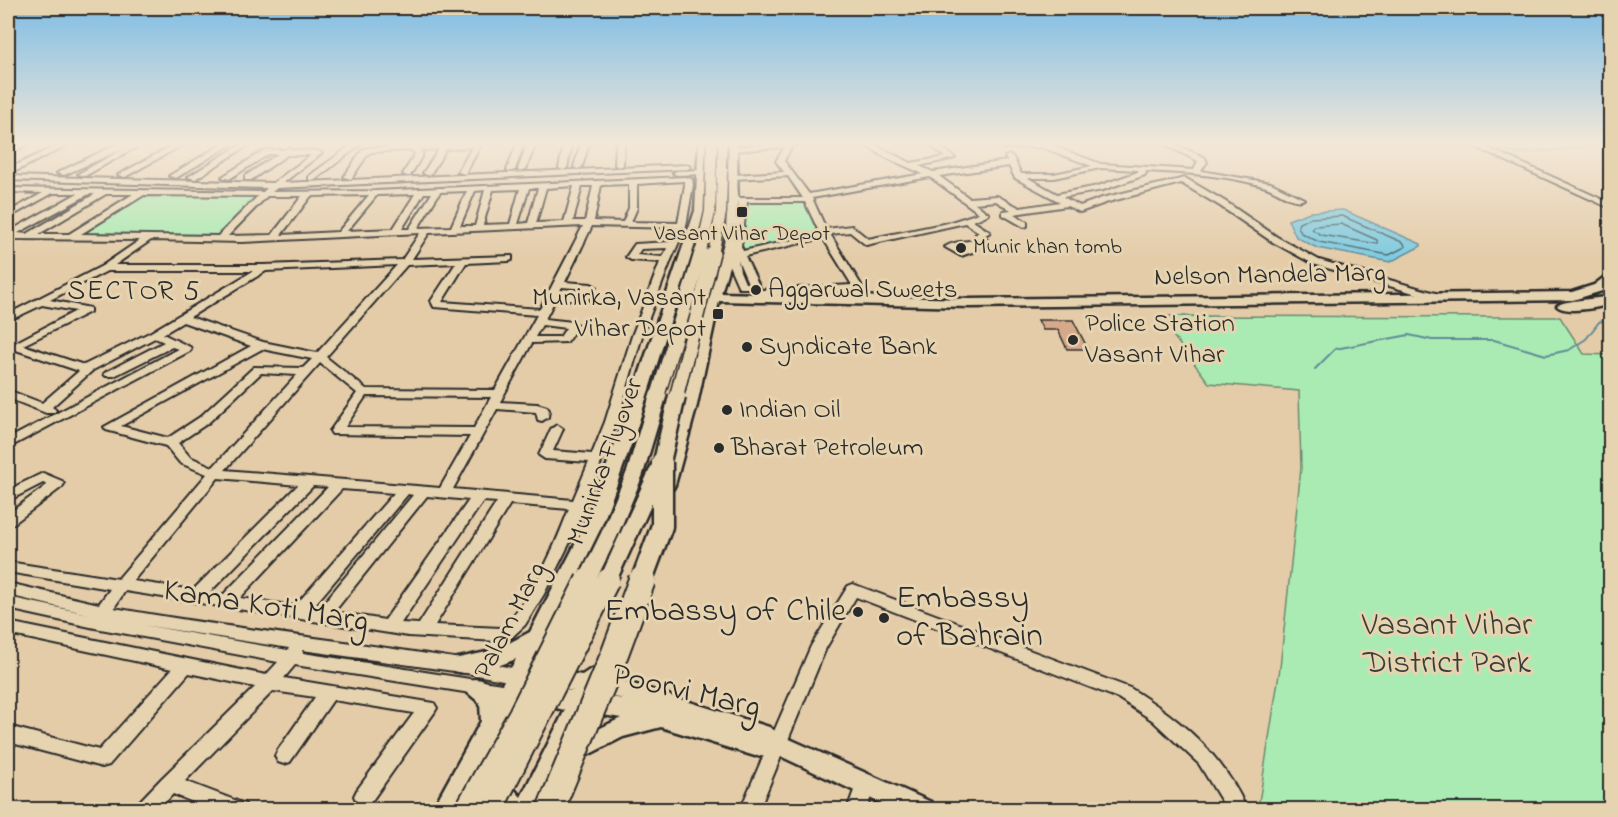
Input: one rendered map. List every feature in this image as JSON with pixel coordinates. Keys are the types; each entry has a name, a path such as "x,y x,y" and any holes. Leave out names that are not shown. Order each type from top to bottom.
{"highway":[{"path":"550,810 615,653 662,526 662,462"}],"main road":[{"name":"Palam Marg","path":"444,810 513,684 591,531 628,431 700,211 701,181"},
{"name":"Munirka Flyover","path":"466,810 520,714 581,595 635,472 706,235 710,212 708,181"},
{"name":"Munirka Flyover","path":"491,810 594,610 662,462 689,341 715,246 725,181"},
{"path":"526,810 585,693 652,538 690,405 712,302 732,236 738,200 735,181"},
{"name":"Nelson Mandela Marg","path":"712,302 755,292 824,300 1120,303 1579,296 1598,288 1611,277"},
{"name":"Nelson Mandela Marg","path":"670,300 1132,310 1586,305 1611,300"},
{"path":"461,665 490,662 512,653 537,637"},
{"path":"513,684 585,693"},
{"path":"476,687 488,695 492,704 491,724"},
{"name":"Poorvi Marg","path":"585,693 755,746 777,744"},
{"name":"Poorvi Marg","path":"585,693 649,696 761,734 777,744 922,810"},
{"path":"545,775 593,739 618,728 662,718"},
{"path":"444,810 464,793 478,789 492,790 506,797 517,810"}],"street":[{"path":"11,181 37,191 51,192 270,190 580,181"},
{"path":"38,181 270,190 308,194 525,187 542,183 578,185 604,181"},
{"path":"220,239 282,181"},
{"path":"270,190 455,181"},
{"path":"627,181 633,208"},
{"path":"627,222 648,181"},
{"path":"8,567 389,627 501,635 510,631 536,594 563,542 578,505 611,422 637,336 666,260 682,226 689,181"},
{"path":"794,181 808,198 825,233 858,288 755,292 739,251 738,200 808,198 899,181"},
{"path":"739,251 852,229 863,241 868,242 966,220 985,213 940,181"},
{"path":"1028,181 1080,209 1178,181"},
{"path":"1058,196 1100,188 1119,181"},
{"path":"1184,181 1223,204 1274,239 1316,262 1443,298"},
{"path":"1247,181 1268,185 1300,200"},
{"path":"1558,181 1611,205"},
{"path":"531,226 542,183"},
{"path":"445,492 559,284 589,223 597,184"},
{"path":"568,224 578,185"},
{"path":"513,227 525,187"},
{"path":"478,229 490,188"},
{"path":"454,230 472,189"},
{"path":"8,206 37,191"},
{"path":"395,233 421,191"},
{"path":"412,231 437,191"},
{"path":"8,215 51,192"},
{"path":"8,236 87,192"},
{"path":"28,236 104,192"},
{"path":"70,238 142,192"},
{"path":"339,236 375,193"},
{"path":"274,238 308,194"},
{"path":"968,201 998,198 1018,211"},
{"path":"1024,224 1006,213 1068,203"},
{"path":"1037,208 1054,216"},
{"path":"966,220 986,232 979,235 983,240 966,246"},
{"path":"8,236 220,239 339,236 589,223 627,222 682,226"},
{"path":"98,616 121,585 215,473 405,262 426,231"},
{"path":"8,318 105,268 148,239"},
{"path":"666,260 631,257 638,246 674,245"},
{"path":"105,268 264,268 509,258"},
{"path":"463,260 436,301 438,305 544,312"},
{"path":"38,301 86,309 14,346 81,369 90,367 155,334 264,268"},
{"path":"551,297 584,298 591,286 559,284"},
{"path":"809,291 824,300"},
{"path":"182,318 260,345 318,357 363,392 495,400 543,410 542,417"},
{"path":"528,340 563,340 573,325 538,322"},
{"path":"8,444 185,350 155,334"},
{"path":"110,374 173,342"},
{"path":"260,345 110,427 171,443 185,460 215,473 578,505"},
{"path":"90,367 128,381"},
{"path":"44,408 90,367"},
{"path":"171,443 204,420 258,369 305,372"},
{"path":"363,392 336,430 477,432"},
{"path":"8,394 63,415"},
{"path":"557,429 545,455 596,458"},
{"path":"8,496 42,477 57,484 8,521"},
{"path":"196,597 309,482"},
{"path":"226,602 338,485"},
{"path":"298,613 405,489"},
{"path":"321,617 424,490"},
{"path":"389,627 480,495"},
{"path":"423,631 507,498"},
{"name":"Kama Koti Marg","path":"8,589 98,616"},
{"path":"749,810 819,646 853,590 1124,693 1158,715 1206,758 1238,810"},
{"name":"Kama Koti Marg","path":"8,603 98,616 297,651 476,687 513,684"},
{"path":"8,628 270,683 428,708 364,796"},
{"path":"144,810 270,683 297,651"},
{"name":"Kama Koti Marg","path":"297,651 461,665 513,684"},
{"path":"8,734 102,759 186,665"},
{"path":"284,756 329,692"},
{"path":"169,784 238,810"},
{"path":"857,810 865,785"}],"green space":[{"path":"144,193 264,195 220,238 80,236"},
{"path":"748,202 806,203 819,234 746,251 741,245"},
{"name":"Vasant Vihar District Park","path":"1158,316 1560,317 1584,354 1610,355 1610,809 1258,809 1280,668 1301,468 1299,391 1209,383"}],"water":[{"path":"1343,210 1421,244 1421,246 1390,262 1317,248 1296,237 1288,220 1310,212"}],"building":[{"name":"Police Station Vasant Vihar","path":"1038,320 1073,320 1088,349 1067,349 1058,330 1043,330"}],"waterway":[{"path":"1315,369 1335,349 1409,335 1432,340 1494,340 1546,355 1569,350 1586,339 1599,322 1610,319"}],"place":[{"name":"Vasant Vihar Depot","path":"742,212"},
{"name":"Munir khan tomb","path":"961,248"},
{"name":"Aggarwal Sweets","path":"756,290"},
{"name":"Munirka, Vasant Vihar Depot","path":"718,314"},
{"name":"Police Station Vasant Vihar","path":"1073,340"},
{"name":"Syndicate Bank","path":"747,347"},
{"name":"Indian Oil","path":"727,410"},
{"name":"Bharat Petroleum","path":"719,448"},
{"name":"Embassy of Chile","path":"858,612"},
{"name":"Embassy of Bahrain","path":"884,618"}],"district":[{"name":"SECTOR 5","path":"134,292"}]}
